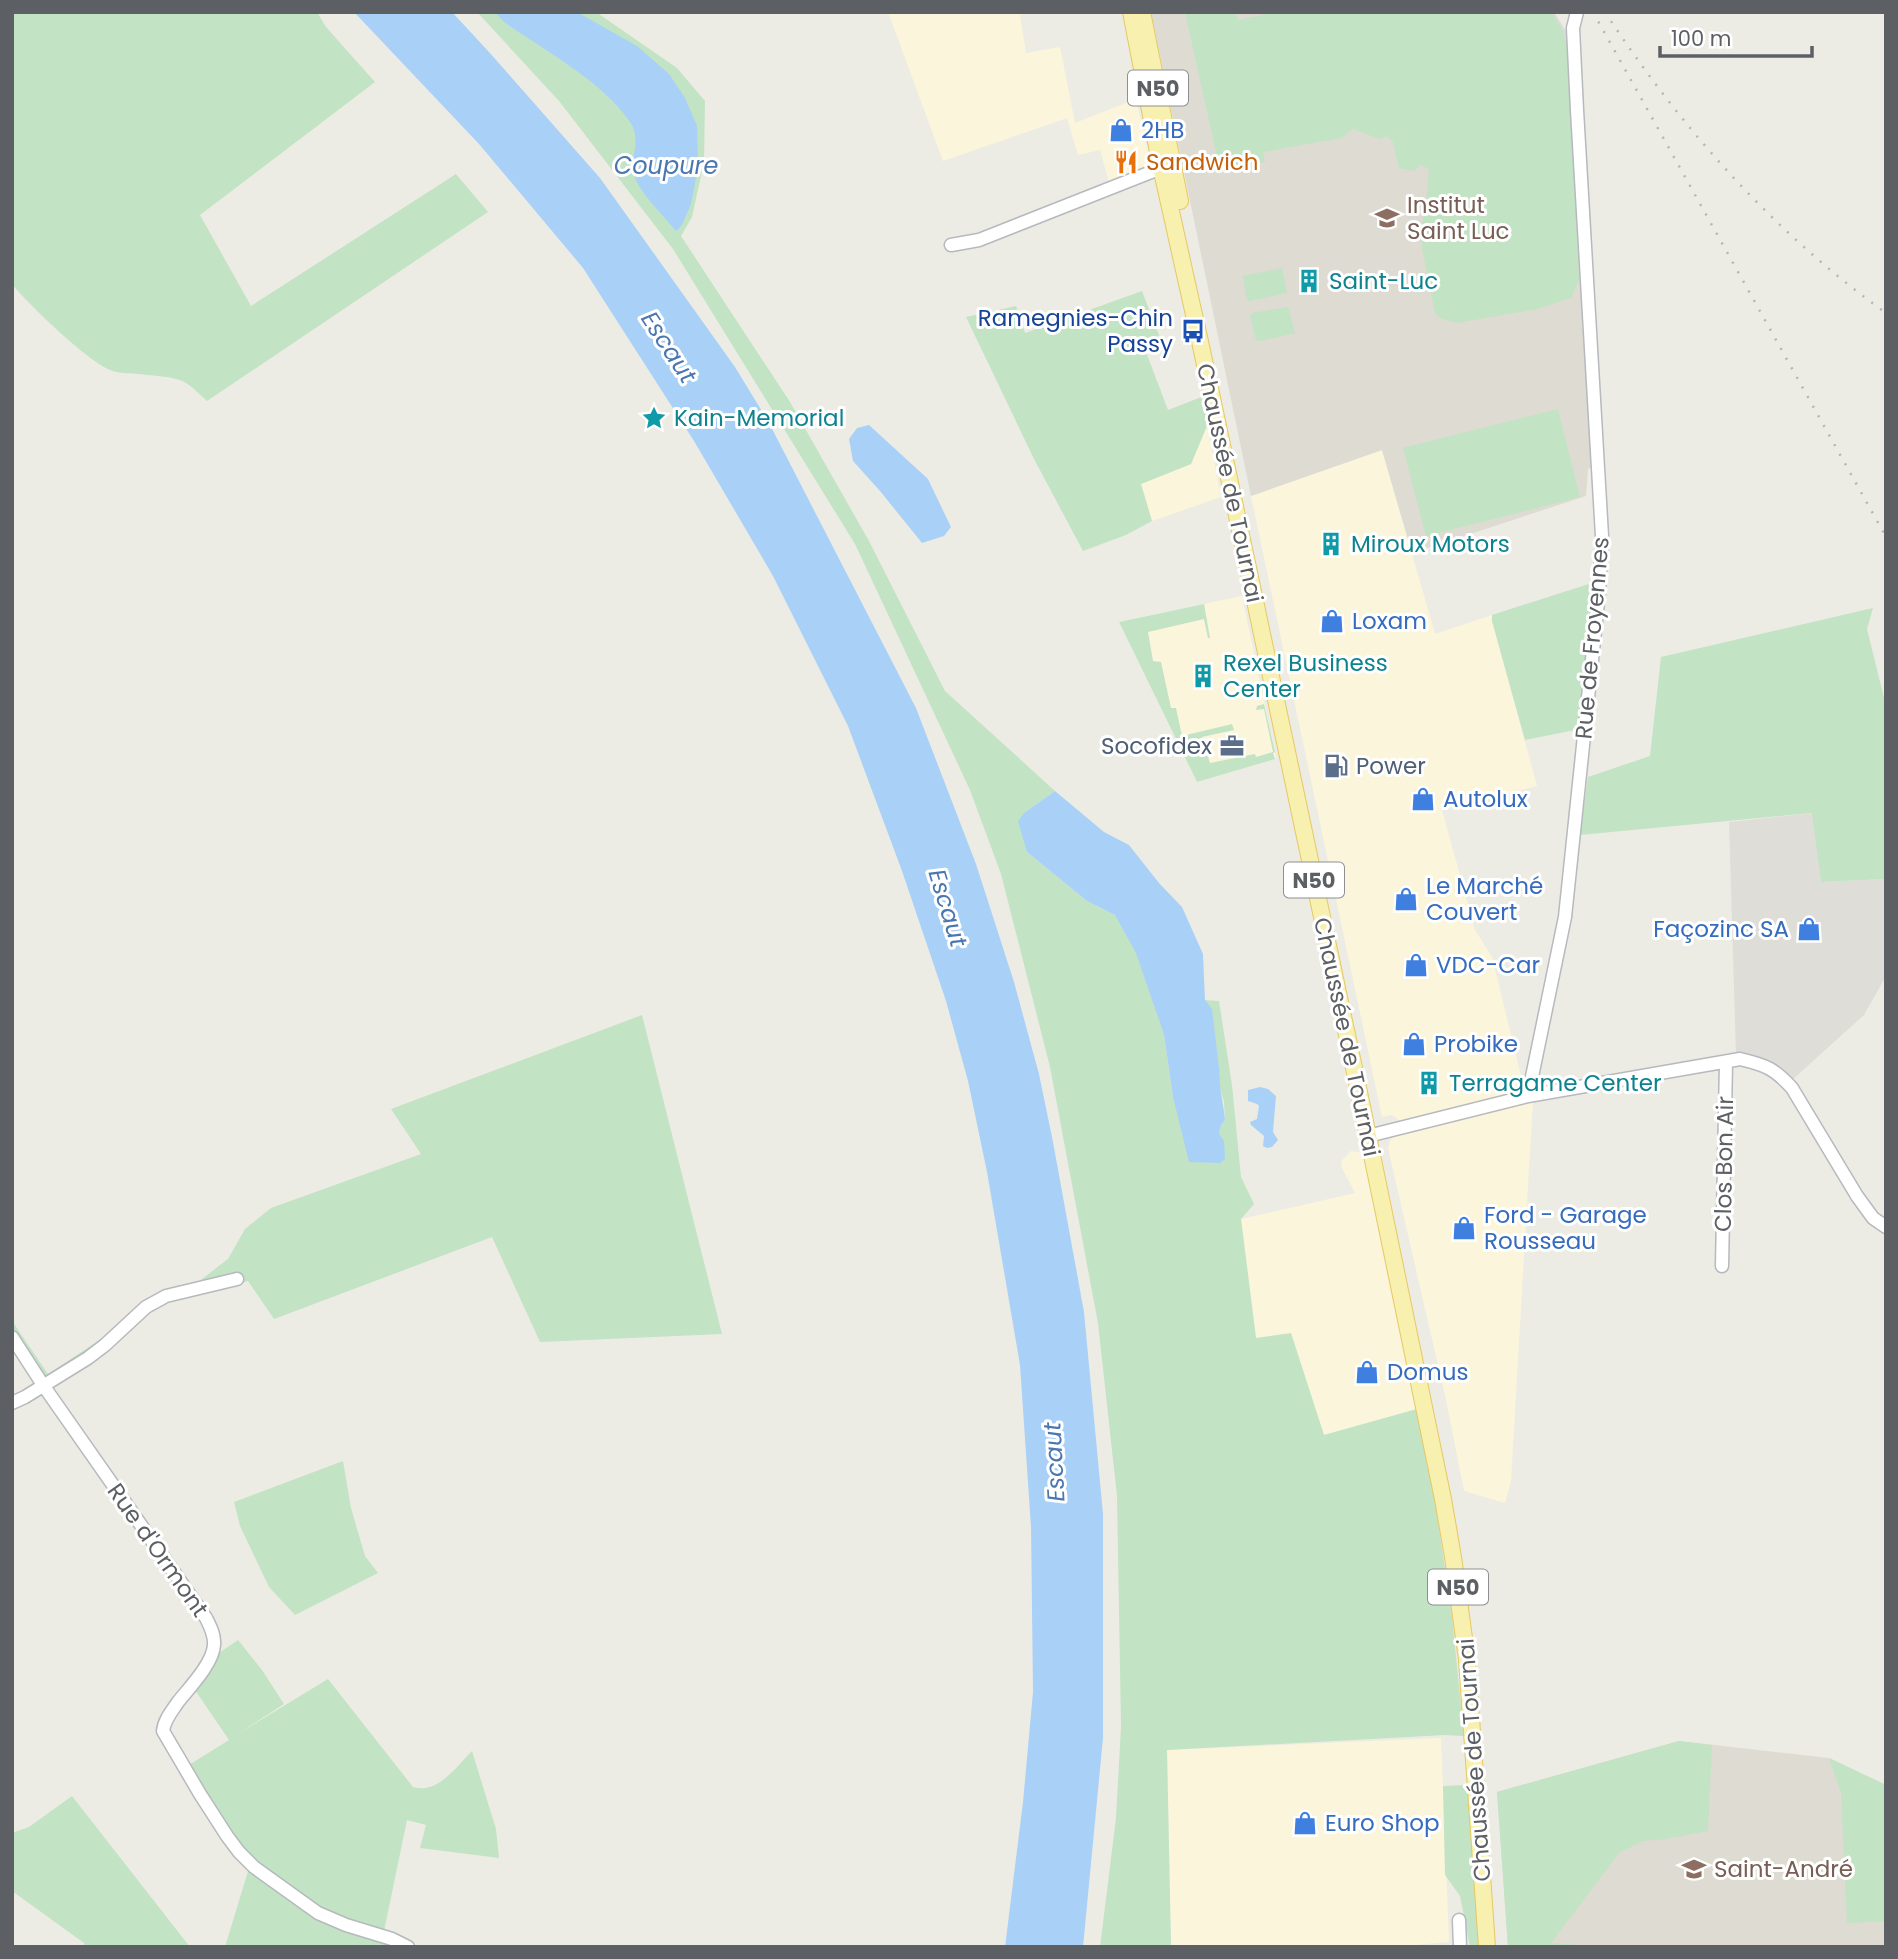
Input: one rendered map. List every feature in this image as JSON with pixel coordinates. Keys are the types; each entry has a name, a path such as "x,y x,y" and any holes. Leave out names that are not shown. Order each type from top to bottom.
{"main road":[{"name":"Chaussée de Tournai","path":"1131,12 1167,166 1452,1497 1472,1617 1497,1947"},
{"name":"Chaussée de Tournai","path":"1142,12 1167,166"},
{"name":"Chaussée de Tournai","path":"1373,1134 1443,1499 1460,1605 1471,1704 1488,1947"}],"street":[{"name":"Rue de Froyennes","path":"1528,1096 1565,917 1597,619 1602,536 1573,28 1577,12"},
{"path":"951,245 979,240 1167,166"},
{"path":"1373,1134 1528,1096 1740,1059 1761,1064 1779,1074 1802,1103 1857,1196 1873,1218 1886,1227"},
{"name":"Clos Bon Air","path":"1723,1266 1726,1062"},
{"path":"12,1403 88,1358 146,1307 166,1296 237,1279"},
{"name":"Rue d'Ormont","path":"12,1337 211,1628 214,1646 211,1657 172,1711 163,1731 206,1805 239,1852 300,1902 327,1918 392,1939 408,1947"},
{"path":"1459,1920 1460,1947"}],"shaded area":[{"path":"888,12 1029,12 1020,15 1026,53 1060,47 1075,123 1136,99 1151,166 1109,182 1100,150 1078,155 1067,118 943,161"},
{"name":"Institut Saint Luc","path":"1151,12 1554,12 1572,41 1595,466 1588,469 1586,496 1412,553 1382,450 1251,496"},
{"path":"1207,426 1221,497 1152,521 1141,484 1191,464"},
{"path":"1382,450 1435,634 1492,615 1537,786 1442,810 1475,930 1492,957 1524,1088 1520,1092 1403,1123 1392,1115 1382,1117 1251,496"},
{"path":"1242,596 1276,758 1197,782 1119,622"},
{"name":"Façozinc SA","path":"1813,813 1821,882 1886,879 1886,976 1864,1015 1792,1080 1736,1057 1729,822"},
{"path":"1533,1100 1511,1481 1505,1503 1464,1491 1446,1400 1388,1148 1394,1136"},
{"path":"1351,1151 1359,1152 1366,1159 1417,1409 1324,1435 1291,1334 1256,1338 1241,1219 1355,1193 1341,1166 1342,1160"},
{"path":"1441,1738 1449,1942 1391,1947 1171,1947 1167,1750"},
{"name":"Saint-André","path":"1679,1741 1829,1758 1886,1785 1886,1947 1508,1947 1497,1792"}],"green space":[{"path":"12,12 317,12 326,27 375,82 200,215 251,306 456,174 488,212 207,401 189,385 176,379 113,371 75,346 12,284"},
{"path":"477,12 596,12 677,68 705,101 704,162 692,217 681,236 790,402 869,541 945,691 1055,791 1024,813 1027,852 1087,901 1115,915 1137,953 1164,1035 1173,1097 1219,1134 1225,1120 1224,1102 1205,1000 1219,1001 1232,1085 1241,1177 1254,1204 1241,1219 1256,1338 1291,1333 1324,1435 1417,1409 1435,1501 1452,1616 1464,1736 1167,1750 1171,1947 1100,1947 1116,1818 1121,1727 1117,1496 1098,1323 1050,1067 1001,874 970,790 855,544 673,249 559,101"},
{"path":"1185,12 1236,12 1238,20 1276,12 1552,12 1563,31 1568,51 1579,280 1571,298 1537,309 1456,323 1440,318 1435,313 1422,249 1421,229 1429,169 1421,165 1414,171 1399,168 1393,142 1387,136 1380,139 1353,129 1341,138 1263,152 1265,162 1220,170"},
{"path":"1282,268 1287,293 1247,300 1243,276"},
{"path":"1142,291 1162,343 1146,352 1168,410 1204,396 1207,426 1191,464 1141,484 1152,521 1126,535 1083,551 1034,459 966,317 1016,306 1025,333"},
{"path":"1288,307 1295,333 1256,340 1250,316 1253,313"},
{"path":"1558,409 1580,497 1426,536 1403,448"},
{"path":"1595,582 1580,729 1525,740 1492,615"},
{"path":"1204,604 1210,638 1204,619 1148,632 1153,661 1161,662 1171,708 1176,708 1182,736 1232,724 1234,730 1202,737 1210,763 1273,752 1264,709 1256,710 1257,706 1264,704 1275,759 1197,782 1119,622"},
{"path":"1873,608 1867,629 1886,706 1886,879 1821,882 1812,813 1580,835 1588,777 1650,756 1661,657"},
{"path":"642,1015 722,1334 540,1342 492,1237 274,1319 248,1281 205,1293 198,1282 228,1259 245,1229 271,1208 421,1154 391,1109"},
{"path":"12,1321 48,1374 107,1335 110,1339 48,1378 44,1377 12,1330"},
{"path":"343,1461 351,1508 365,1556 378,1573 295,1615 269,1587 240,1526 234,1502"},
{"path":"238,1640 284,1704 236,1735 328,1679 413,1787 430,1787 438,1783 472,1751 496,1829 499,1858 420,1848 426,1825 407,1820 383,1936 304,1909 401,1947 225,1947 249,1868 184,1768 229,1740 195,1690 219,1653"},
{"path":"1679,1741 1712,1745 1708,1831 1643,1841 1619,1853 1551,1943 1609,1947 1508,1947 1497,1792"},
{"path":"1829,1758 1886,1785 1886,1921 1847,1923 1841,1793"},
{"path":"1468,1785 1480,1947 1470,1947 1460,1896 1445,1875 1443,1786"},
{"path":"72,1796 190,1947 85,1947 84,1943 12,1891 12,1833 29,1827"}],"water":[{"name":"Escaut","path":"354,12 452,12 600,178 735,367 768,421 916,708 976,864 1014,982 1039,1074 1084,1312 1103,1514 1103,1738 1083,1947 1005,1947 1033,1692 1031,1527 1020,1365 987,1172 968,1081 946,1001 902,871 848,726 773,576 694,441 583,268 479,144"},
{"name":"Coupure","path":"495,12 577,12 637,46 669,74 685,98 697,126 698,168 691,204 682,225 676,231 644,194 635,177 635,133 624,114 584,76 504,22"},
{"path":"869,425 928,479 951,527 944,536 922,543 853,461 849,439 857,428"},
{"path":"1055,791 1104,832 1129,845 1182,907 1203,954 1205,1000 1212,1009 1225,1120 1219,1134 1224,1141 1225,1159 1220,1163 1189,1162 1173,1097 1164,1035 1136,953 1115,915 1087,901 1027,852 1018,821 1024,813"},
{"path":"1260,1087 1268,1089 1276,1096 1273,1132 1278,1140 1272,1147 1267,1148 1263,1146 1264,1136 1250,1122 1257,1119 1259,1106 1248,1101 1248,1090"}],"railway":[{"path":"1593,12 1886,537"},
{"path":"1605,12 1665,97 1732,176 1805,248 1886,313"}],"place":[{"name":"2HB","path":"1121,130"},
{"name":"Sandwich","path":"1126,162"},
{"name":"Institut Saint Luc","path":"1387,218"},
{"name":"Saint-Luc","path":"1309,281"},
{"name":"Ramegnies-Chin Passy","path":"1193,331"},
{"name":"Kain-Memorial","path":"654,418"},
{"name":"Miroux Motors","path":"1331,544"},
{"name":"Loxam","path":"1332,621"},
{"name":"Rexel Business Center","path":"1203,676"},
{"name":"Socofidex","path":"1232,746"},
{"name":"Power","path":"1336,766"},
{"name":"Autolux","path":"1423,799"},
{"name":"Le Marché Couvert","path":"1406,899"},
{"name":"Façozinc SA","path":"1809,929"},
{"name":"VDC-Car","path":"1416,965"},
{"name":"Probike","path":"1414,1044"},
{"name":"Terragame Center","path":"1429,1083"},
{"name":"Ford - Garage Rousseau","path":"1464,1228"},
{"name":"Domus","path":"1367,1372"},
{"name":"Euro Shop","path":"1305,1823"},
{"name":"Saint-André","path":"1694,1869"}]}
